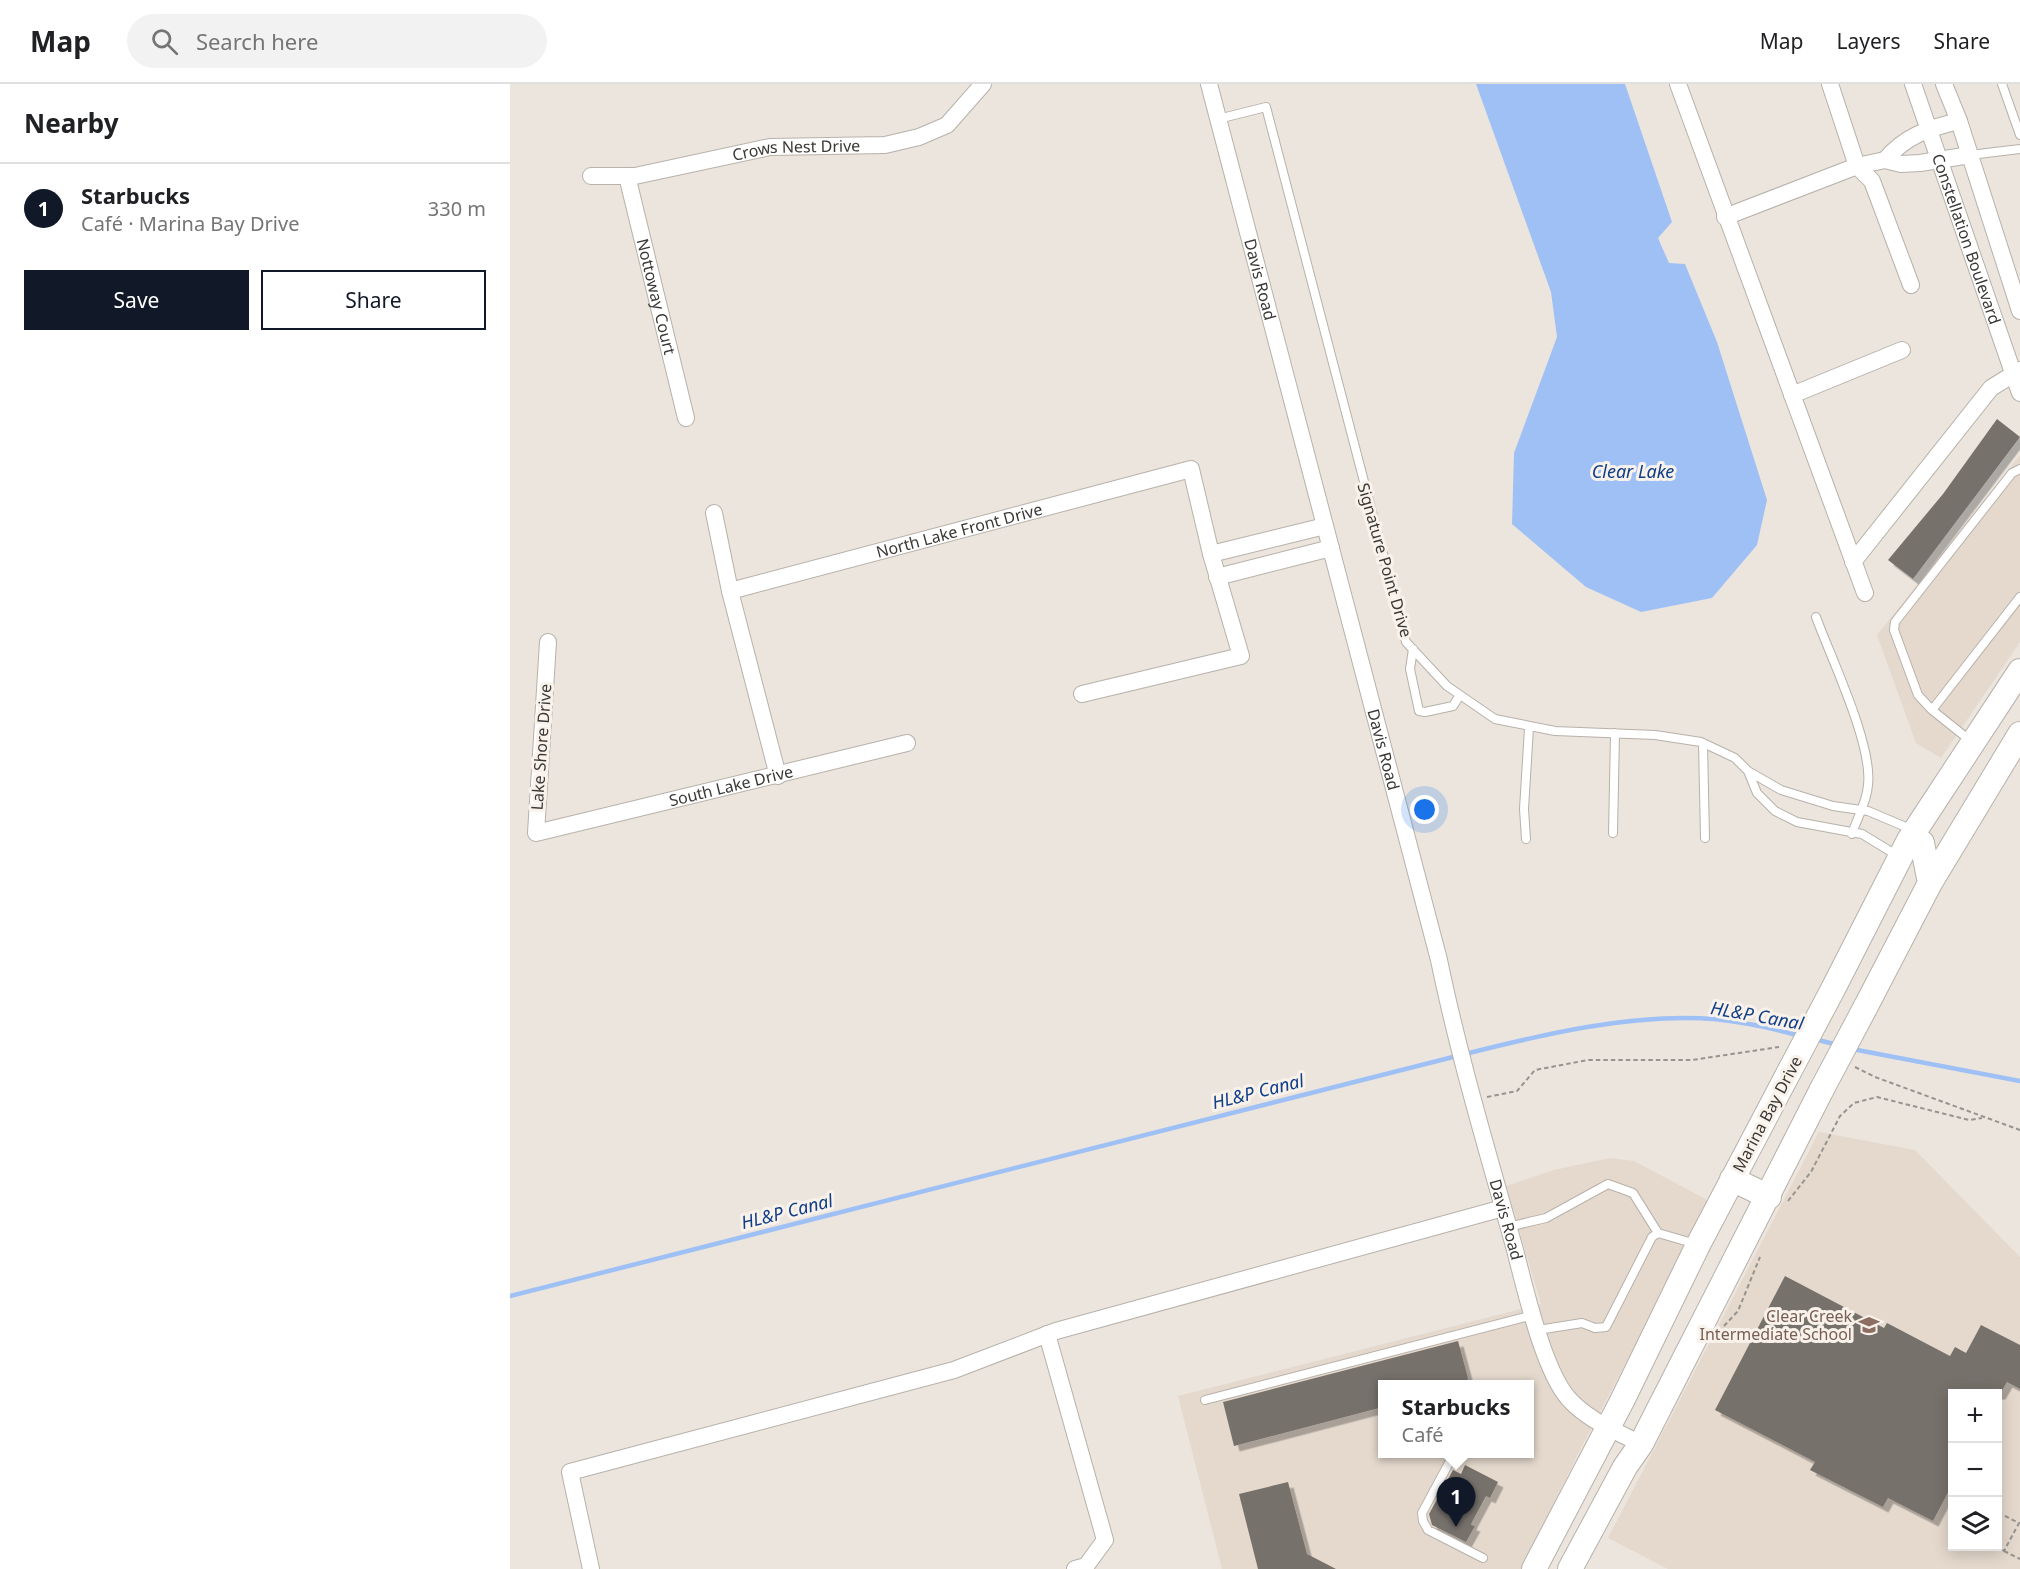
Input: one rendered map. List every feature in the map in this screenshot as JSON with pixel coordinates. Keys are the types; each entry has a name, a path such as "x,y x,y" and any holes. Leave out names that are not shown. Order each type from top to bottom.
{"main road":[{"name":"Marina Bay Drive","path":"1544,1566 1607,1427 1698,1245 1908,843 2020,671"},
{"path":"1570,1569 1625,1467 1641,1444 1780,1196 1822,1089 1930,883 2020,735"},
{"path":"1908,843 1922,843 1930,883"},
{"path":"1732,1179 1780,1196"}],"street":[{"name":"Crows Nest Drive","path":"591,176 627,176 770,147 885,145 919,137 947,125 983,84"},
{"name":"Davis Road","path":"1209,84 1439,960 1450,1015 1479,1099 1503,1208 1535,1322 1563,1391 1586,1415 1641,1444"},
{"path":"1678,84 1865,593"},
{"path":"1830,84 1857,166 1872,181 1911,285"},
{"name":"Constellation Boulevard","path":"1913,84 1938,160 2016,371 2020,393"},
{"name":"Constellation Boulevard","path":"1944,84 1959,121 2020,311"},
{"path":"1885,160 1896,147 1927,128 1959,121"},
{"path":"1725,217 1857,166 1885,160 1901,164 1970,155"},
{"name":"Nottoway Court","path":"627,176 686,418"},
{"path":"1792,395 1902,350"},
{"path":"1853,562 1990,388 2016,371"},
{"name":"North Lake Front Drive","path":"730,591 1191,469 1211,554"},
{"path":"714,513 730,591 778,776"},
{"path":"1082,694 1241,656 1211,554 1325,526"},
{"path":"1217,577 1331,548"},
{"name":"Lake Shore Drive","path":"548,642 536,833 553,829"},
{"name":"South Lake Drive","path":"553,829 907,743"},
{"path":"591,1569 570,1472 954,1370 1047,1334 1503,1208"},
{"path":"1047,1334 1104,1540 1086,1566 1075,1569"}],"lane":[{"path":"2002,84 2020,135"},
{"name":"Signature Point Drive","path":"1218,119 1266,107 1406,642 1447,686 1495,719 1529,728 1655,735 1703,743 1735,758 1748,771 1781,790 1805,799 1860,810 1908,843"},
{"path":"1970,155 2020,149"},
{"path":"1972,742 1932,711 1918,695 1894,630 1895,622 2012,473 2020,469"},
{"path":"1932,711 2020,597"},
{"path":"1816,617 1864,744 1869,767 1868,786 1852,834"},
{"path":"1413,649 1410,669 1419,711 1425,712 1453,706 1460,695"},
{"path":"1526,839 1524,809 1529,728"},
{"path":"1613,833 1615,733"},
{"path":"1703,743 1705,838"},
{"name":"Signature Point Drive","path":"1748,771 1757,793 1775,811 1797,822 1908,843"},
{"path":"1508,1227 1546,1218 1608,1184 1633,1193 1658,1233 1698,1245"},
{"path":"1204,1400 1535,1322 1582,1323 1595,1328 1606,1327 1652,1237 1658,1233"},
{"path":"1450,1461 1422,1513 1423,1521 1428,1530 1483,1558"}],"path":[{"path":"1479,1099 1517,1090 1535,1070 1588,1060 1692,1060 1782,1046"},
{"path":"1854,1066 1875,1077 2020,1130"},
{"path":"1780,1196 1811,1172 1840,1116 1854,1103 1864,1099 1877,1097 1969,1120 1982,1118"},
{"path":"2002,1514 2019,1523 2004,1551 2020,1559"}],"shaded area":[{"path":"2020,455 2020,642 1941,758 1916,743 1877,635"},
{"name":"Clear Creek Intermediate School","path":"1819,1132 1915,1150 2020,1257 2020,1569 1668,1569 1608,1538"},
{"path":"1610,1158 1634,1161 1711,1202 1582,1446 1521,1569 1222,1569 1178,1396 1541,1304 1506,1186 1554,1170"}],"water":[{"name":"Clear Lake","path":"1476,84 1625,84 1672,222 1658,238 1669,263 1685,264 1717,342 1767,500 1757,545 1712,598 1641,612 1586,587 1512,524 1514,453 1557,337 1551,292"}],"building":[{"path":"1997,419 2020,437 1913,579 1888,560 1943,494"},
{"path":"1785,1276 1884,1328 1887,1323 1950,1356 1955,1347 1966,1353 1981,1325 2020,1345 2020,1389 2007,1382 2002,1391 1948,1389 1948,1492 1933,1521 1888,1498 1883,1507 1810,1470 1815,1462 1715,1410"},
{"path":"1458,1341 1468,1378 1467,1380 1378,1380 1378,1408 1234,1446 1223,1402"},
{"path":"1465,1465 1498,1482 1490,1498 1486,1496 1472,1522 1471,1525 1475,1526 1466,1542 1432,1525 1429,1514 1453,1470 1461,1474"},
{"path":"1288,1482 1307,1554 1336,1569 1258,1569 1239,1494"}],"waterway":[{"name":"HL&P Canal","path":"1465,1054 1589,1027 1652,1019 1714,1019 1779,1030 1800,1036"},
{"name":"HL&P Canal","path":"1814,1039 1838,1045"},
{"name":"HL&P Canal","path":"1852,1049 2020,1081"},
{"name":"HL&P Canal","path":"510,1296 1457,1056"}],"place":[{"name":"Clear Creek Intermediate School","path":"1869,1325"},
{"name":"Starbucks","path":"1456,1527"}]}
